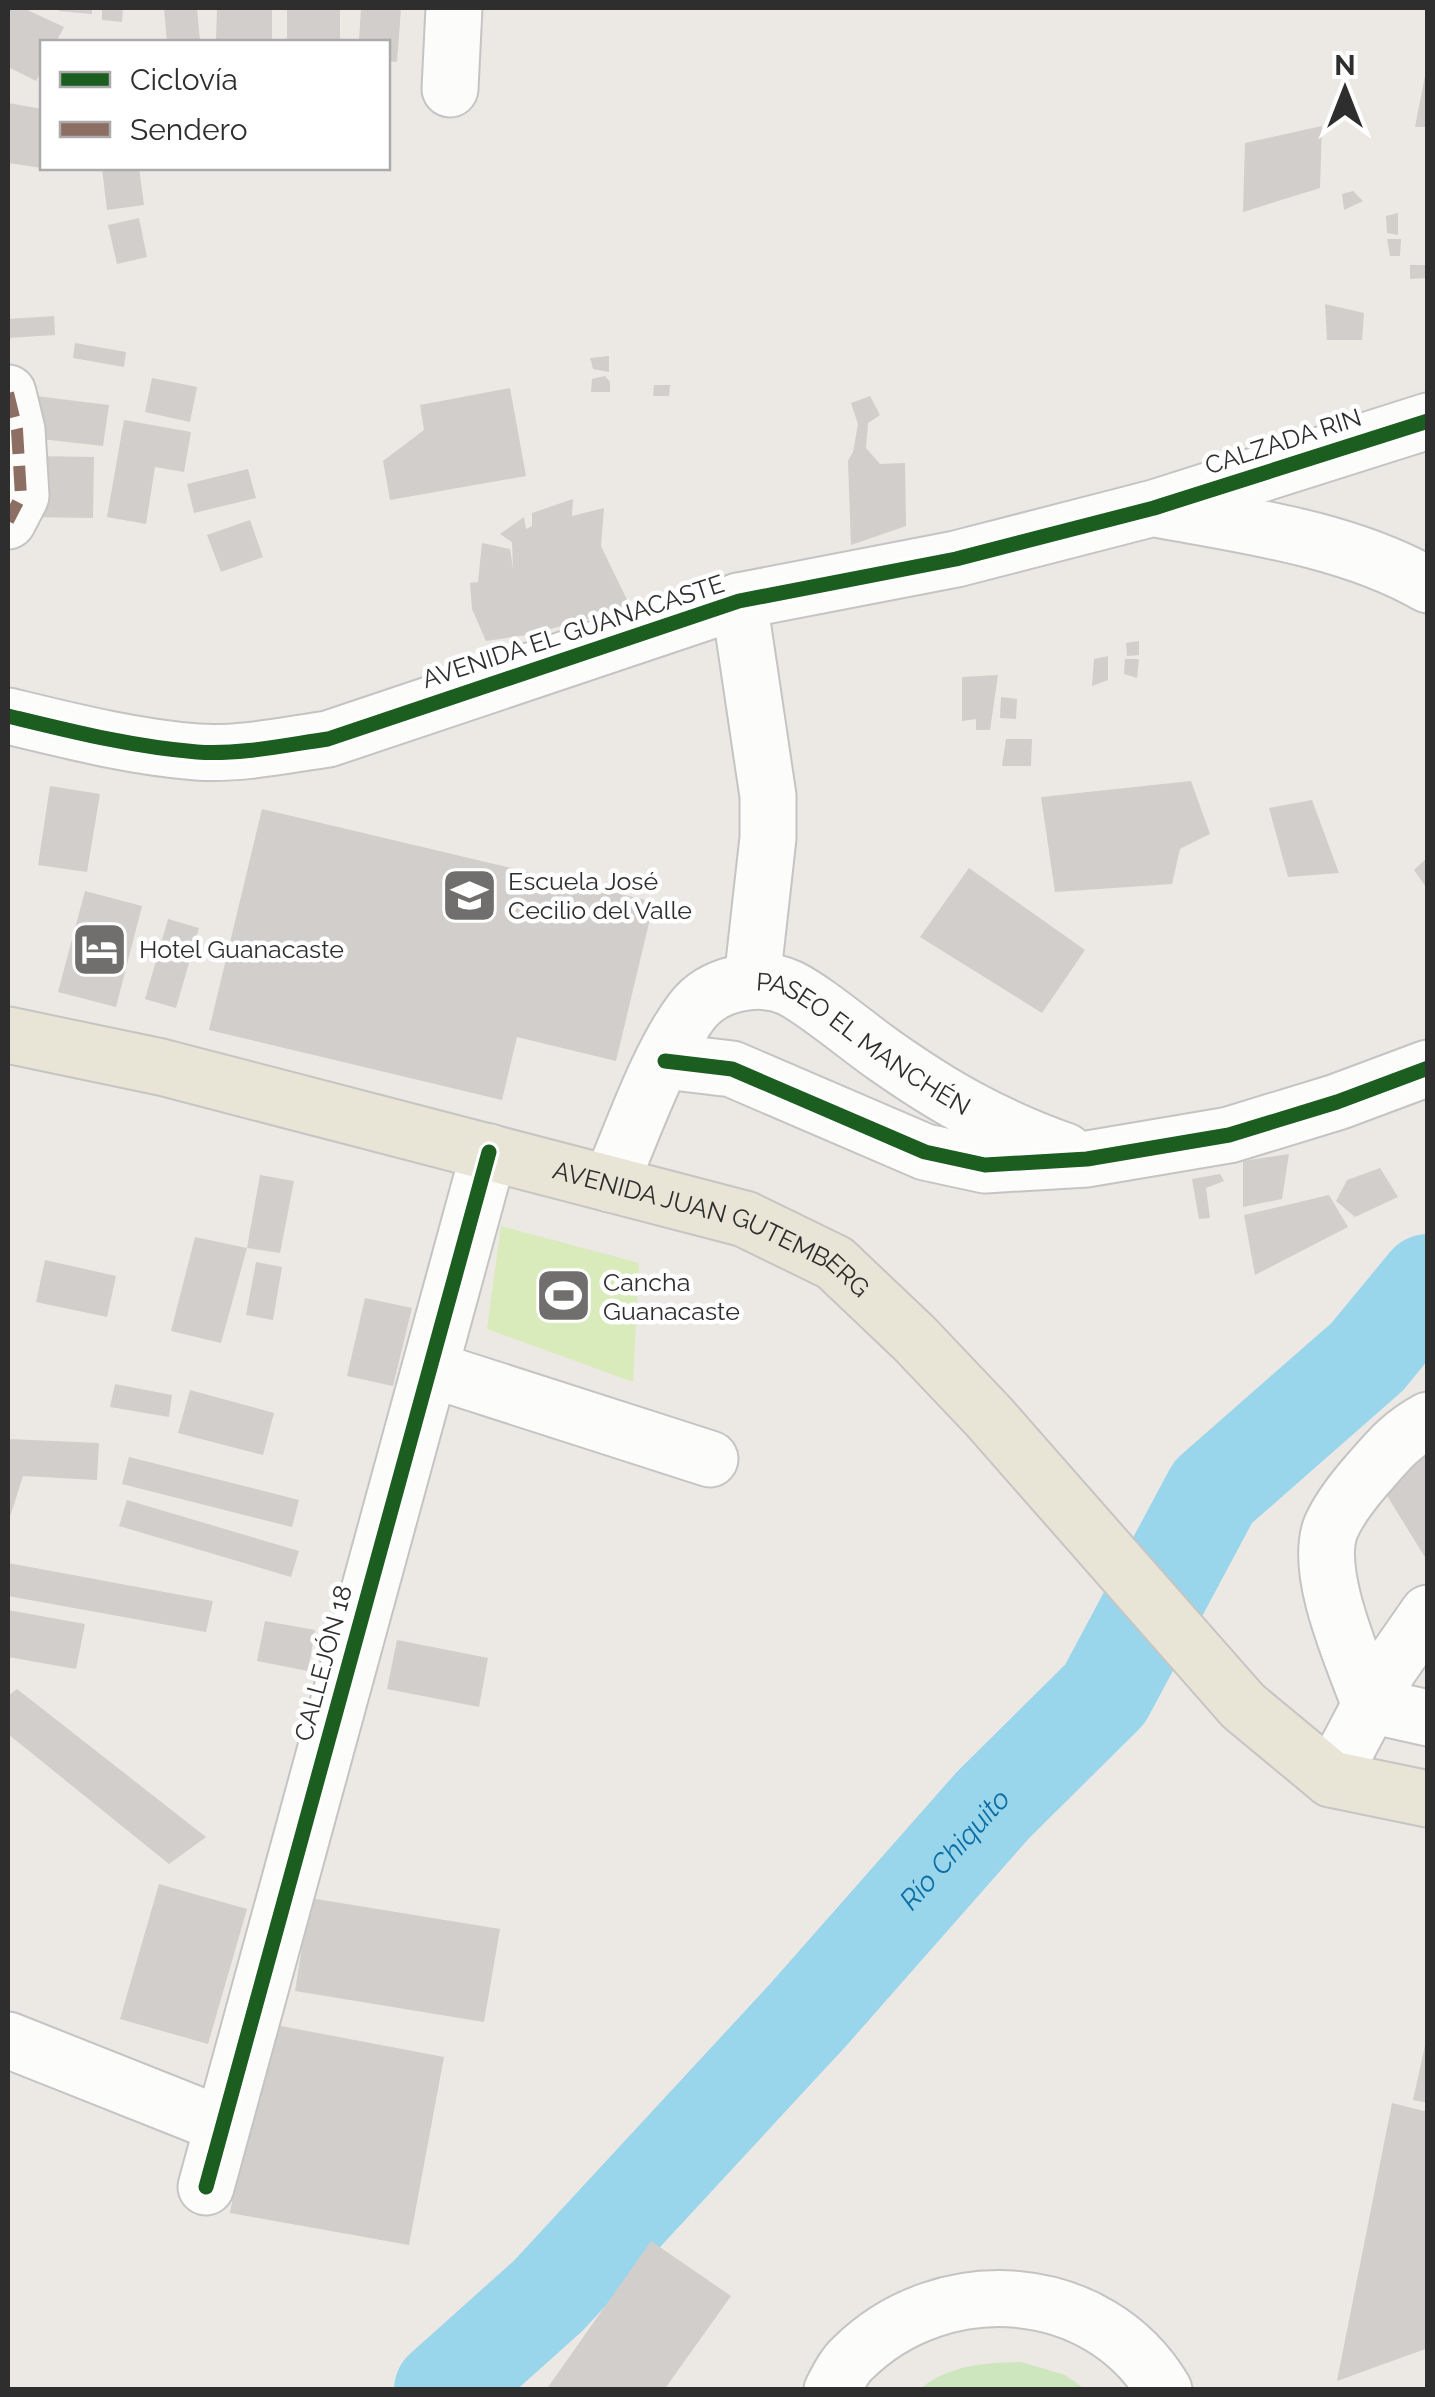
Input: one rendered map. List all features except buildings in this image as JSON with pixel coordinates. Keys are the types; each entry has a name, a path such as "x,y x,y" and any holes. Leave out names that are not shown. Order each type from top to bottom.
{"main road":[{"name":"AVENIDA JUAN GUTEMBERG","path":"8,1035 160,1067 745,1219 836,1263 989,1418 1244,1706 1331,1778"},
{"path":"1331,1778 1428,1799"}],"street":[{"path":"450,89 454,8"},
{"path":"8,393 17,430 20,496 8,521"},
{"name":"CALZADA RIN","path":"1154,508 1428,422"},
{"name":"AVENIDA EL GUANACASTE","path":"8,716 121,742 200,752 328,738 740,602 956,559 1154,508 1282,532 1402,570 1428,584"},
{"path":"740,602 768,796 768,838 752,982"},
{"name":"PASEO EL MANCHÉN","path":"610,1184 664,1061 694,1008 724,987 752,982 789,988 940,1094 1006,1130 1086,1159"},
{"name":"PASEO EL MANCHÉN","path":"664,1061 732,1069 925,1152 985,1165 1086,1159 1229,1135 1337,1102 1428,1068"},
{"name":"CALLEJÓN 18","path":"206,2186 489,1152"},
{"path":"430,1369 710,1459"},
{"path":"1370,1704 1337,1616 1328,1569 1330,1530 1351,1494 1399,1436 1428,1420"},
{"path":"1331,1778 1389,1669 1428,1613"},
{"path":"1370,1704 1428,1718"},
{"path":"8,2040 222,2125"},
{"path":"832,2390 851,2359 904,2319 968,2298 1036,2300 1098,2323 1149,2365 1164,2390"}],"green space":[{"name":"Cancha Guanacaste","path":"501,1226 639,1263 633,1382 487,1329"},
{"path":"1021,2362 1065,2375 1085,2389 920,2389 955,2370"}],"waterway":[{"name":"Río Chiquito","path":"443,2390 548,2296 808,2015 993,1805 1105,1694 1213,1492 1367,1357 1428,1283"}],"marked path":[{"path":"8,393 17,430 21,496 8,521"}],"cycle path":[{"path":"8,716 125,742 197,752 246,751 328,739 739,601 956,559 1154,508 1428,421"},
{"path":"665,1061 732,1069 925,1152 985,1165 1087,1159 1229,1135 1337,1102 1428,1068"},
{"path":"206,2187 489,1152"}],"place":[{"name":"Escuela José Cecilio del Valle","path":"469,895"},
{"name":"Hotel Guanacaste","path":"100,949"},
{"name":"Cancha Guanacaste","path":"564,1296"}]}
